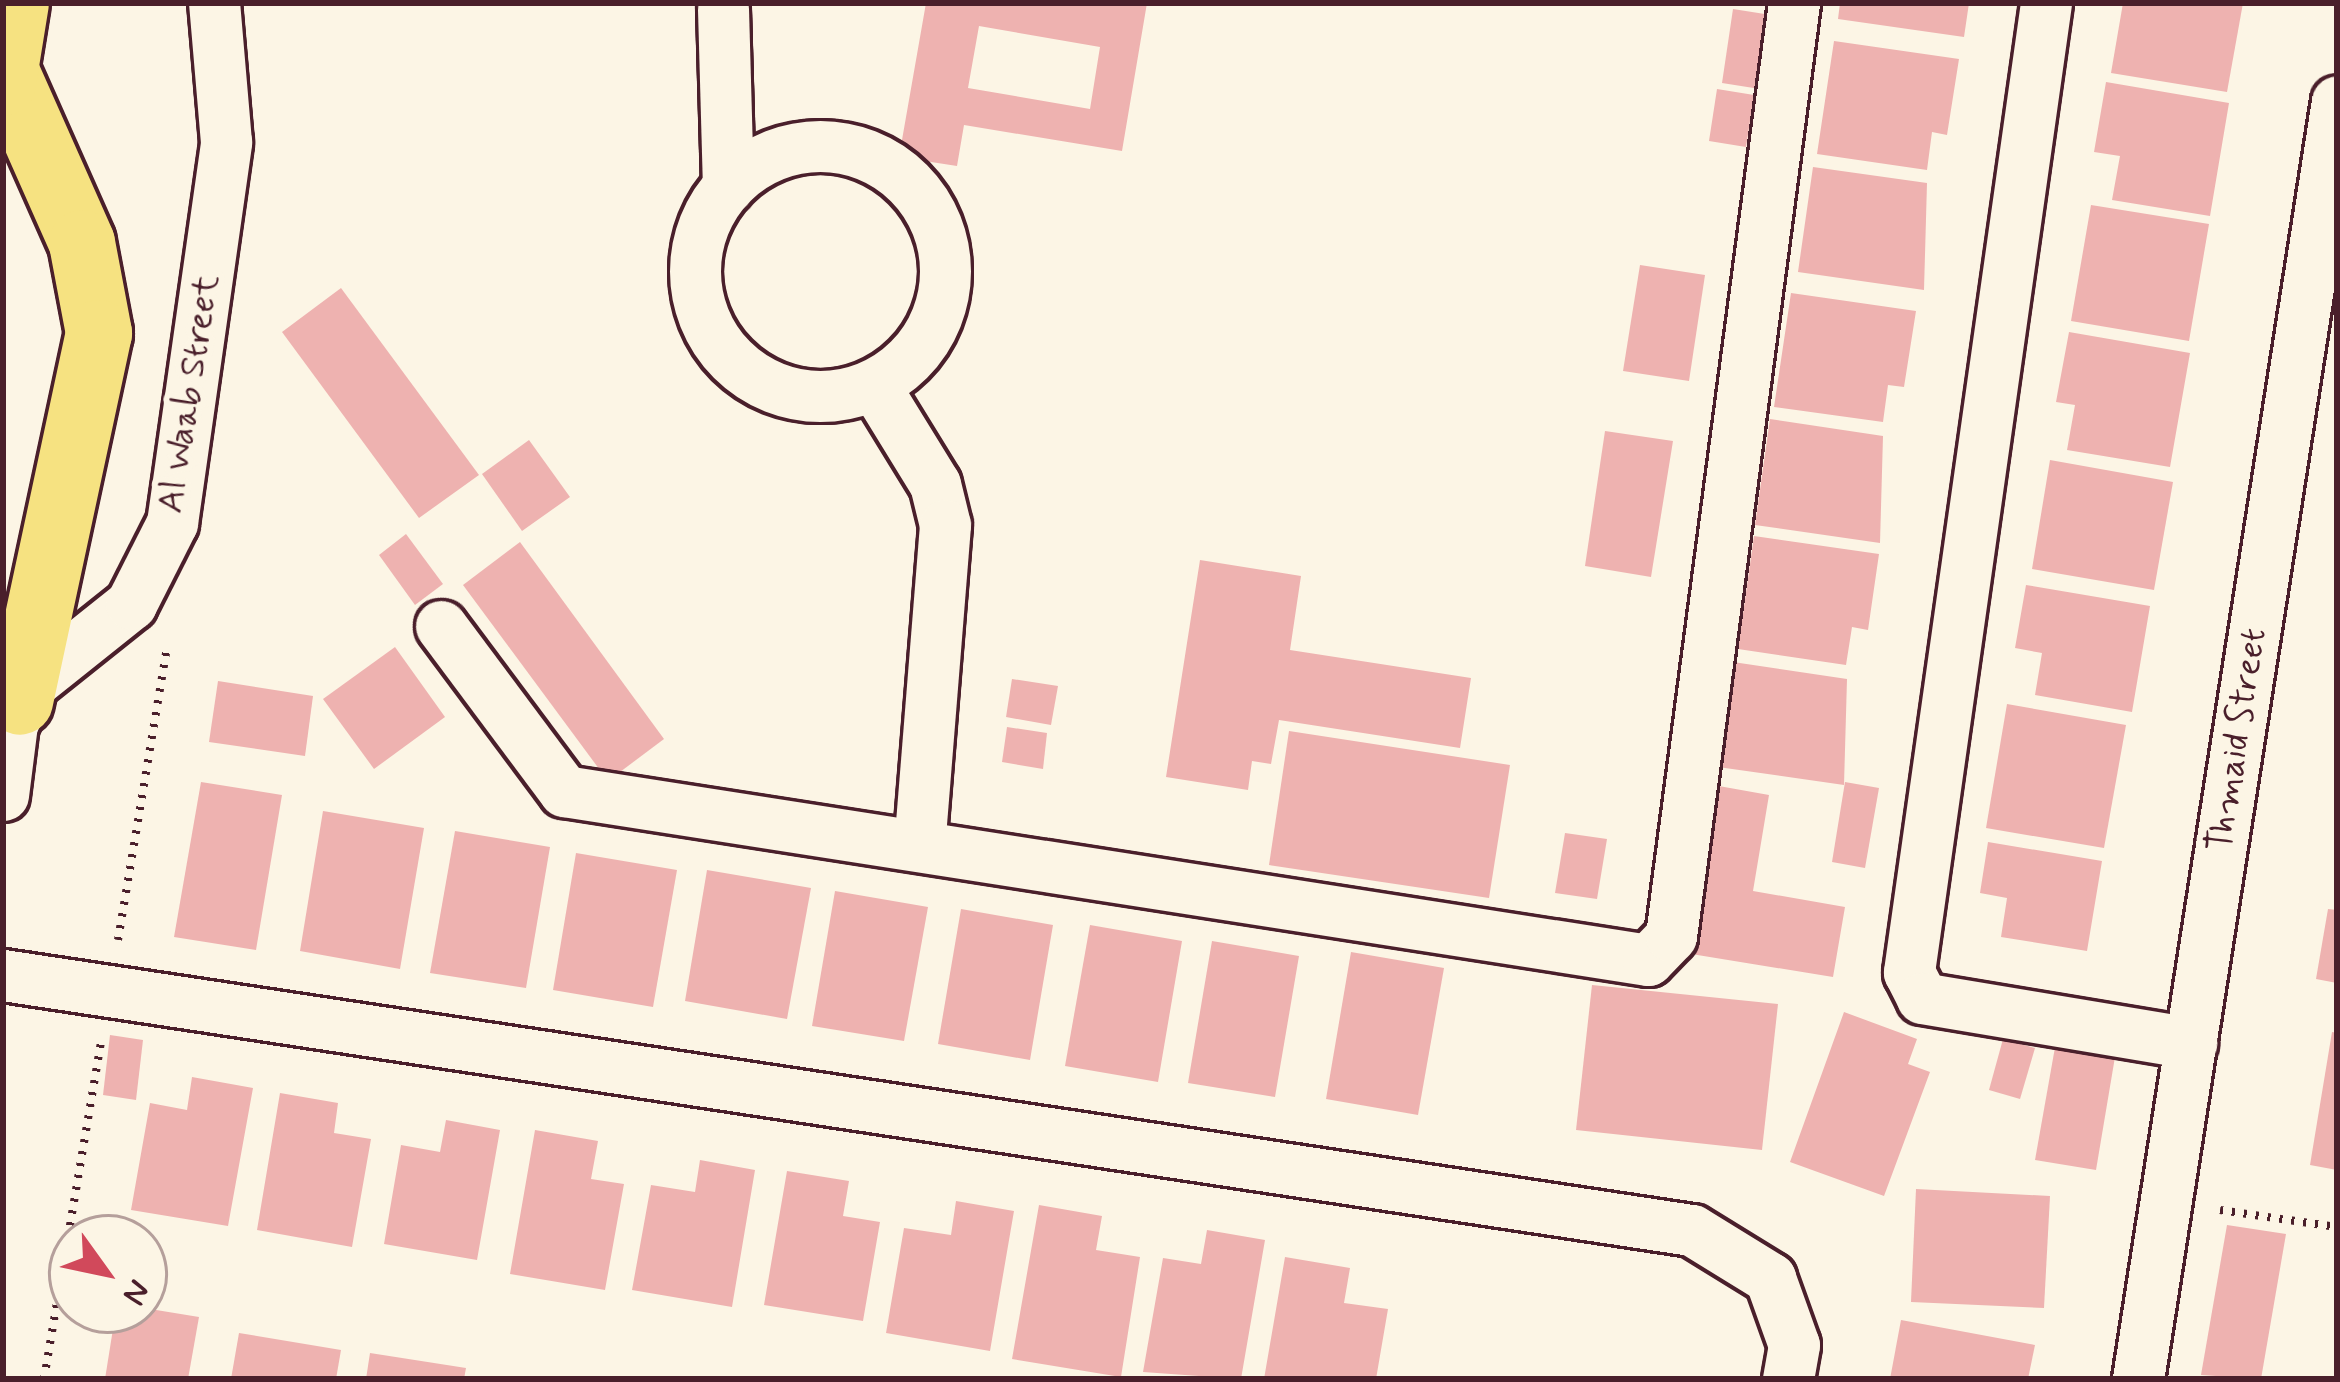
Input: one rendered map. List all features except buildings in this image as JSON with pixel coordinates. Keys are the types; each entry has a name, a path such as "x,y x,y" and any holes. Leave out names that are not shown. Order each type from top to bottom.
{"main road":[{"path":"16,3 4,76 82,244 99,332 20,702"}],"street":[{"name":"Al Waab Street","path":"20,702 47,667 131,604 172,523 226,142 214,3"},
{"path":"441,626 564,791 1648,960 1671,936 1794,3"},
{"path":"2045,3 1909,972 1922,998 2192,1043"},
{"path":"728,187 734,5"},
{"name":"Thmaid Street","path":"2138,1379 2337,100"},
{"path":"814,145 863,152 915,190 946,264 939,314 913,356 874,386 827,397 778,391 736,365 706,325 695,278 702,229 728,187 766,157 814,145"},
{"path":"874,386 934,484 945,525 919,845"},
{"path":"3,795 20,702"},
{"path":"3,975 1692,1230 1770,1278 1794,1346 1788,1379"}],"path":[{"path":"44,1379 169,637"},
{"path":"2165,1203 2337,1227"}]}
